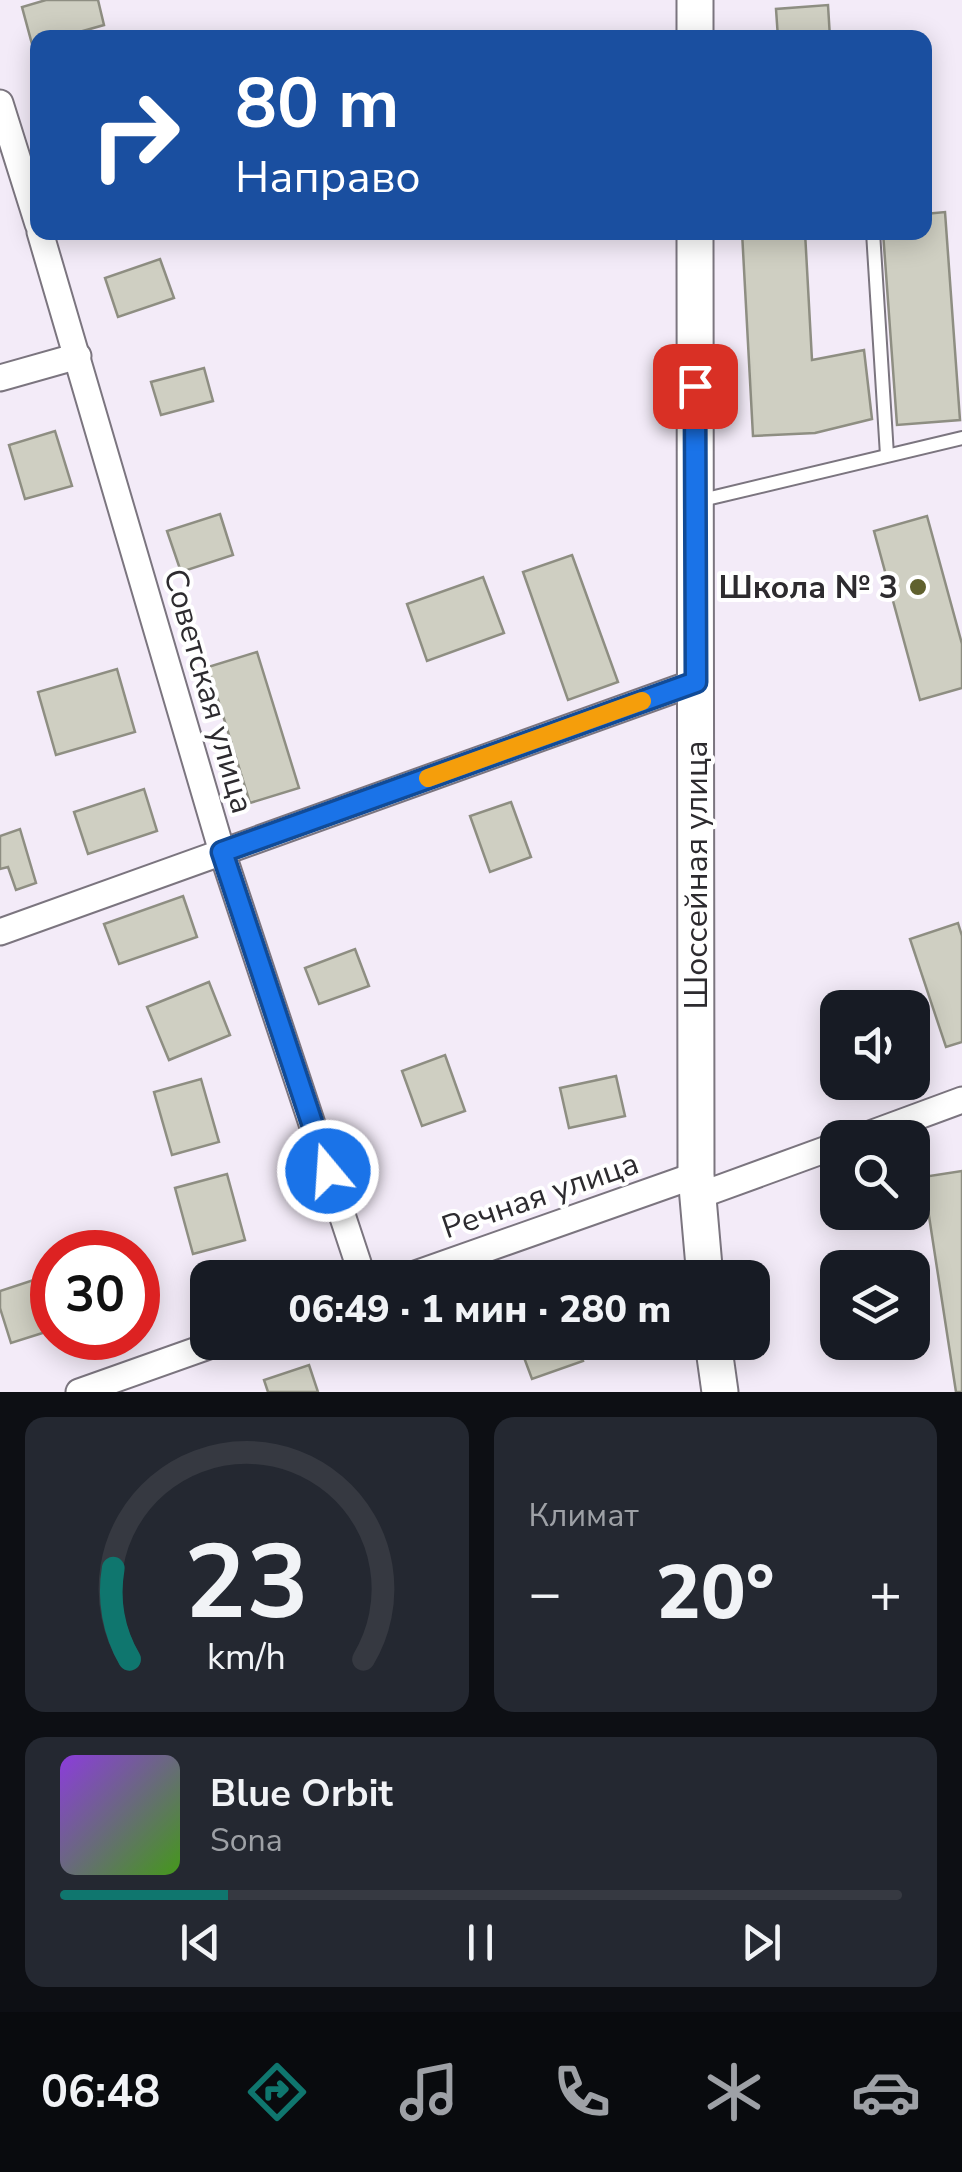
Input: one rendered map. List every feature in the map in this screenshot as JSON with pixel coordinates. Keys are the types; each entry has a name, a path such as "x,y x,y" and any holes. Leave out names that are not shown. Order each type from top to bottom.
{"main road":[{"path":"695,0 695,30"},
{"name":"Шоссейная улица","path":"695,240 697,1185 703,1260"},
{"path":"716,1360 720,1392"}],"street":[{"path":"0,103 30,199"},
{"name":"Советская улица","path":"42,240 222,852 357,1260"},
{"path":"0,378 78,356"},
{"path":"0,932 696,682"},
{"path":"908,1120 962,1100"},
{"name":"Речная улица","path":"461,1260 820,1150"},
{"path":"80,1392 190,1353"}],"lane":[{"path":"874,240 887,455"},
{"path":"696,501 962,438"}],"building":[{"path":"46,0 98,0 104,25 86,30 30,30 30,37 22,7"},
{"path":"828,5 830,30 777,30 776,9"},
{"path":"945,212 960,420 897,425 884,240 932,240 932,213"},
{"path":"742,240 805,240 812,360 864,350 872,419 815,433 753,436"},
{"path":"160,259 174,298 118,317 105,278"},
{"path":"204,368 213,401 161,415 151,382"},
{"path":"55,431 72,486 25,499 9,445"},
{"path":"220,514 233,555 181,572 167,531"},
{"name":"Школа № 3","path":"927,516 962,644 962,688 920,700 874,531"},
{"path":"572,555 618,682 568,700 523,572"},
{"path":"483,577 504,633 427,661 407,604"},
{"path":"257,652 299,788 250,803 208,667"},
{"path":"117,669 135,732 56,755 38,692"},
{"path":"144,789 157,831 88,854 74,812"},
{"path":"511,802 531,857 490,872 470,816"},
{"path":"20,829 36,883 16,890 8,867 0,869 0,836"},
{"path":"183,896 197,937 119,964 104,924"},
{"path":"958,923 962,936 962,1042 946,1047 910,939"},
{"path":"355,949 369,986 319,1004 305,968"},
{"path":"209,982 230,1035 169,1060 147,1007"},
{"path":"445,1055 465,1111 422,1126 402,1071"},
{"path":"616,1076 625,1116 569,1128 560,1088"},
{"path":"201,1079 219,1142 172,1155 154,1092"},
{"path":"962,1171 962,1392 956,1392 930,1223 930,1176"},
{"path":"227,1174 245,1240 193,1254 175,1188"},
{"path":"30,1281 30,1337 11,1343 0,1308 0,1291"},
{"path":"525,1360 583,1360 583,1361 532,1379"},
{"path":"309,1365 318,1392 268,1392 264,1380"}],"slow traffic":[{"path":"428,778 642,701"}],"place":[{"name":"Школа № 3","path":"918,587"}],"route":[{"path":"328,1171 222,852 696,682 695,386"}]}
